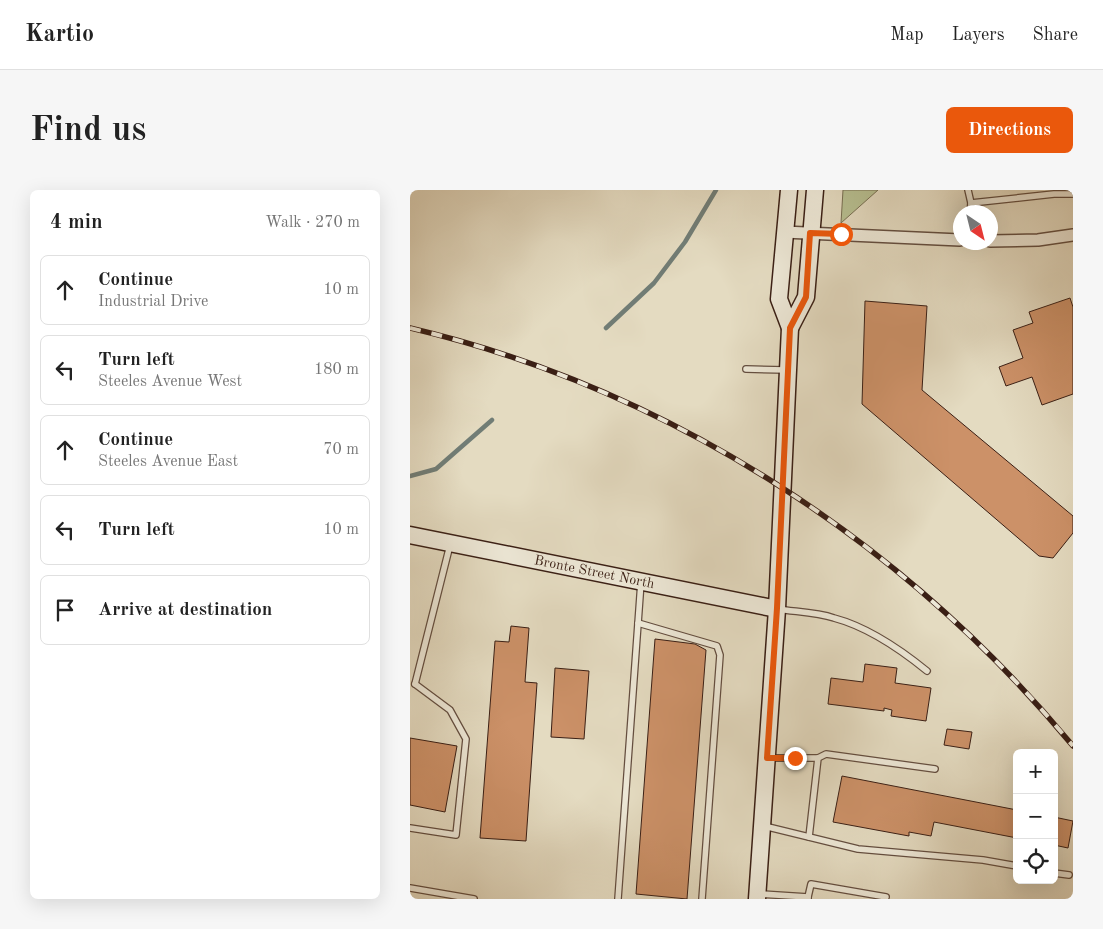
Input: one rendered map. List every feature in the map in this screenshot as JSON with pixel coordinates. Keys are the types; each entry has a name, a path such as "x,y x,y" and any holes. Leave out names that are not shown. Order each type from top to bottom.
{"main road":[{"path":"757,896 777,608 790,328 779,299 789,190"},
{"path":"790,328 806,297 815,190"},
{"name":"Bronte Street North","path":"410,535 777,608"}],"street":[{"path":"784,232 953,240"},
{"path":"998,241 1038,240 1073,235"}],"lane":[{"path":"968,190 971,203 1054,194 1073,194"},
{"path":"746,369 788,370"},
{"path":"410,828 456,835 466,738 450,710 413,685 450,543"},
{"path":"618,899 641,582"},
{"path":"777,608 833,617 861,628 911,658 927,671"},
{"path":"638,623 717,646 720,655 702,899"},
{"path":"767,758 818,758 826,754 936,769"},
{"path":"809,837 818,758"},
{"path":"762,826 858,850 983,860 1013,865"},
{"path":"1058,874 1069,875"},
{"path":"757,896 808,898 811,884 878,895 886,897 886,899"},
{"path":"410,888 474,899"}],"green space":[{"path":"843,190 878,190 841,223"}],"building":[{"path":"1070,298 1073,307 1073,394 1042,405 1032,377 1006,386 999,367 1023,358 1013,330 1033,323 1029,312"},
{"path":"865,301 927,306 922,390 1073,516 1073,533 1053,558 1039,556 862,404"},
{"path":"511,626 529,628 525,682 537,683 526,841 480,838 495,641 509,642"},
{"path":"655,639 695,644 706,650 687,899 636,894"},
{"path":"865,664 897,668 895,683 931,688 926,721 891,716 892,710 884,708 884,711 828,704 831,678 863,682"},
{"path":"555,668 589,671 584,739 551,737"},
{"path":"947,729 972,732 969,749 944,745"},
{"path":"410,738 457,746 445,812 410,805"},
{"path":"842,776 1013,809 1013,837 934,822 931,836 909,832 909,836 833,822"},
{"path":"1058,818 1073,821 1068,848 1058,846"}],"waterway":[{"path":"606,328 654,283 685,242 716,190"},
{"path":"410,476 436,469 492,420"}],"railway":[{"path":"410,328 506,355 599,390 689,433 775,483 857,540 935,603 1007,672 1073,746"}],"route":[{"path":"795,758 767,758 777,608 790,328 806,297 810,233 841,234"}]}
